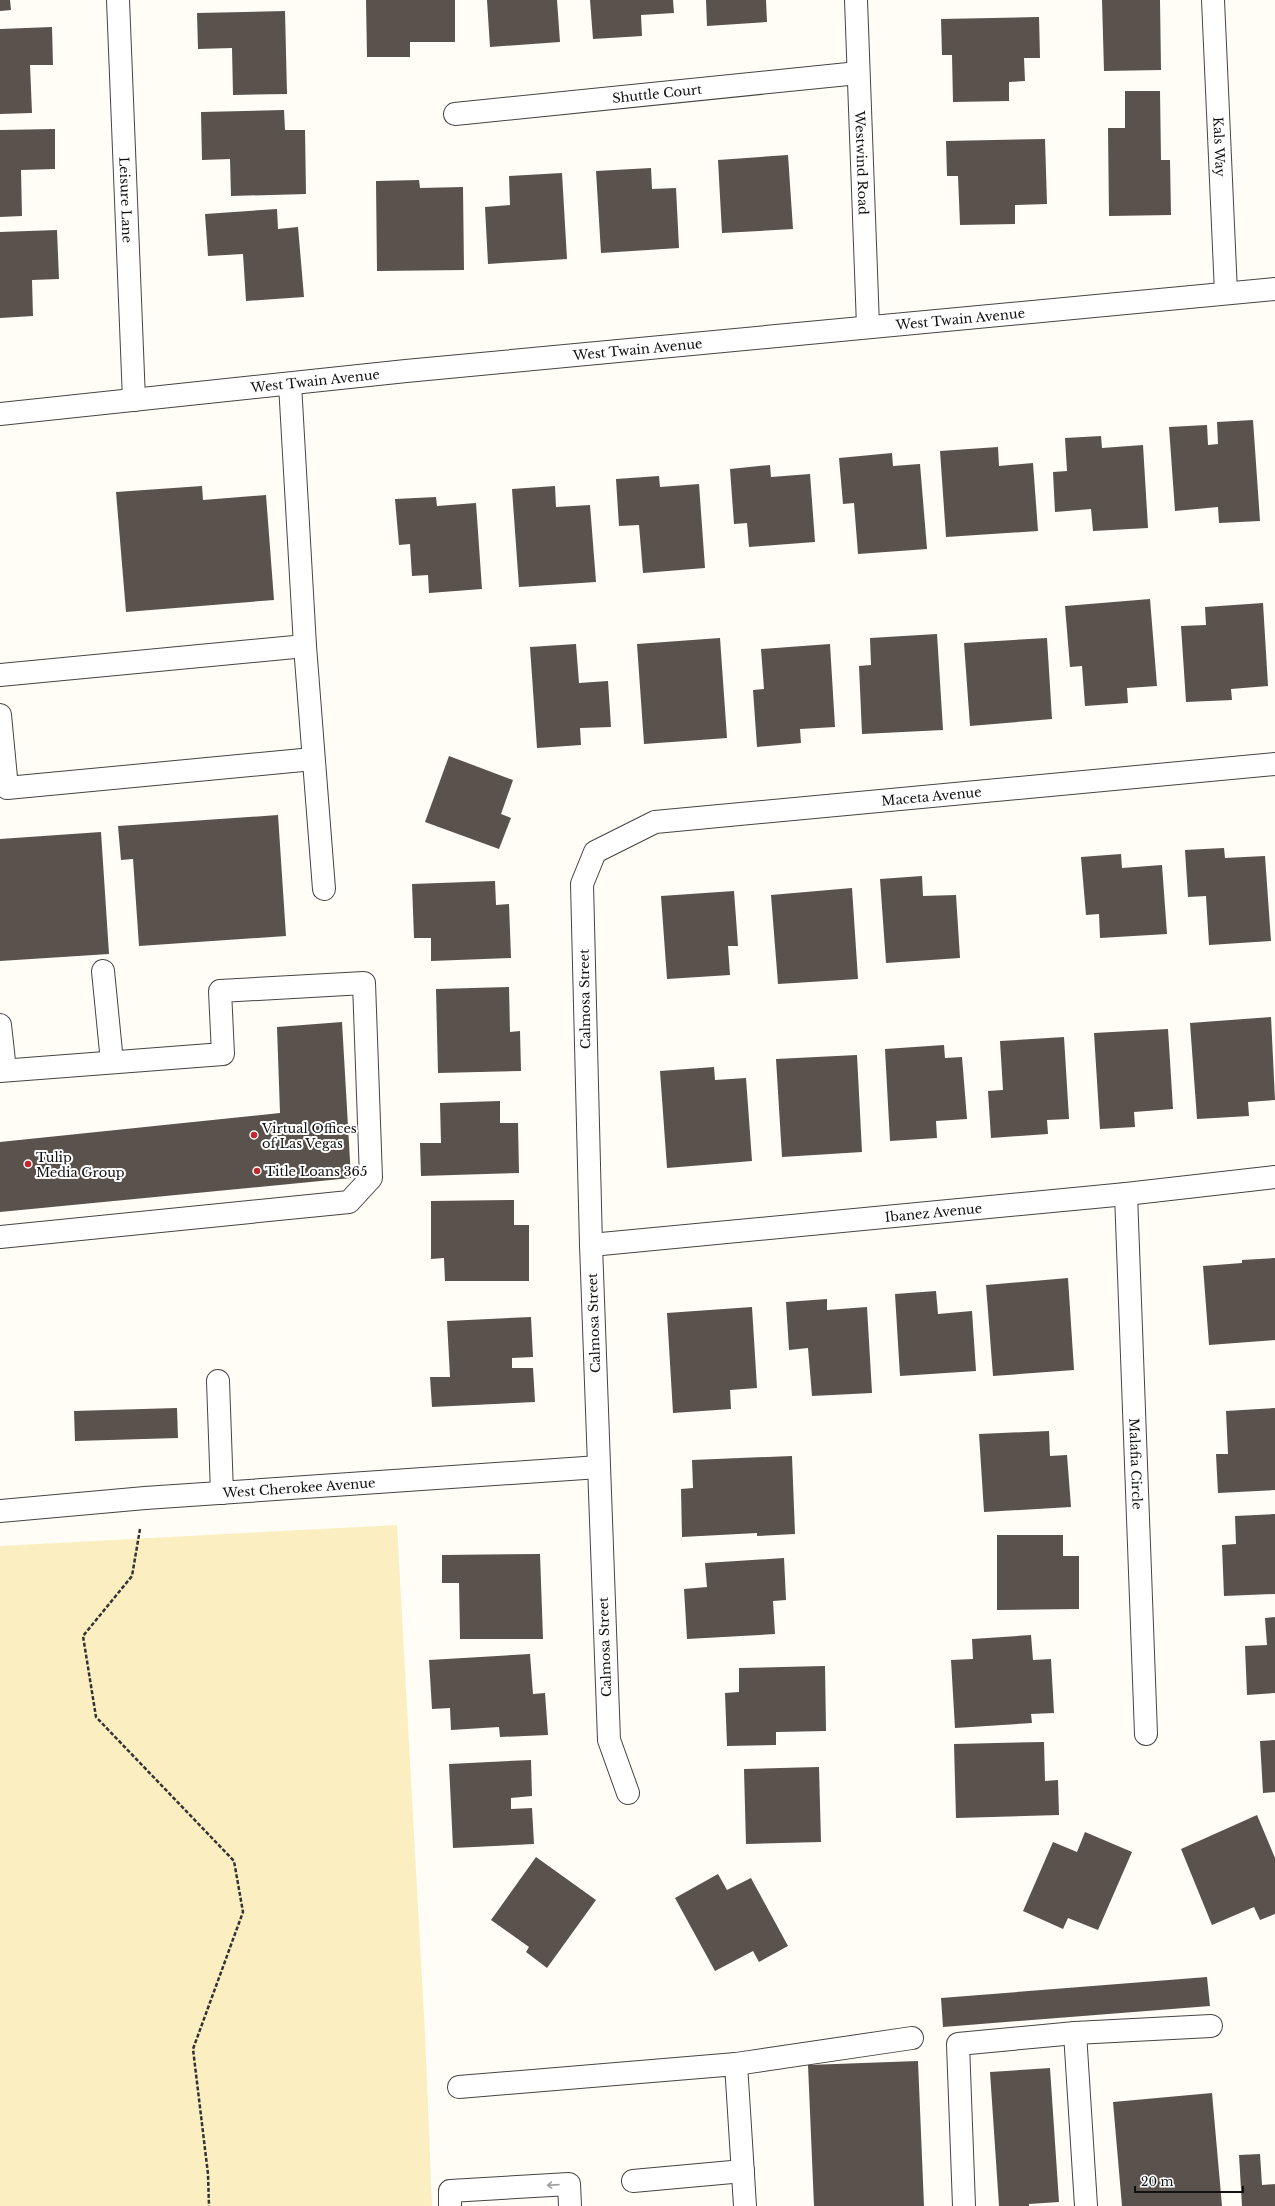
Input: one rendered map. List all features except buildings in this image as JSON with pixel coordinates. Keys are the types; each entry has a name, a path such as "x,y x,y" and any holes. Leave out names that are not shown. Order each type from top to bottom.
{"street":[{"name":"Leisure Lane","path":"118,0 134,400"},
{"name":"Westwind Road","path":"856,0 868,326"},
{"name":"Kals Way","path":"1213,0 1226,293"},
{"name":"Shuttle Court","path":"456,114 858,72"},
{"name":"West Twain Avenue","path":"0,414 868,326 1275,289"},
{"path":"290,384 304,646 324,889"},
{"path":"0,675 304,646"},
{"path":"1,727 7,788 313,759"},
{"name":"Maceta Avenue","path":"595,852 655,822 1275,764"},
{"name":"Calmosa Street","path":"595,852 582,884 591,1245 609,1740 628,1793"},
{"path":"103,971 112,1062"},
{"path":"0,1025 2,1071 223,1054 220,991 364,983 371,1178 349,1202 0,1237"},
{"name":"Ibanez Avenue","path":"591,1245 1126,1194 1275,1177"},
{"name":"Malafia Circle","path":"1126,1194 1146,1734"},
{"path":"218,1381 222,1493"},
{"name":"West Cherokee Avenue","path":"0,1511 145,1498 599,1467"},
{"path":"964,2206 958,2044 1075,2033 1211,2026"},
{"path":"1075,2033 1086,2206"},
{"path":"459,2087 736,2064 912,2038"},
{"path":"736,2064 745,2206"},
{"path":"633,2181 743,2171"},
{"path":"450,2206 450,2191 569,2184 570,2206"}],"path":[{"path":"145,1498 132,1576 83,1636 96,1717 234,1861 242,1912 193,2049 208,2174 210,2206"}],"sand":[{"path":"397,1525 425,2035 432,2206 0,2206 0,1546"}],"place":[{"name":"Virtual Offices of Las Vegas","path":"254,1135"},
{"name":"Tulip Media Group","path":"28,1164"},
{"name":"Title Loans 365","path":"257,1171"}]}
